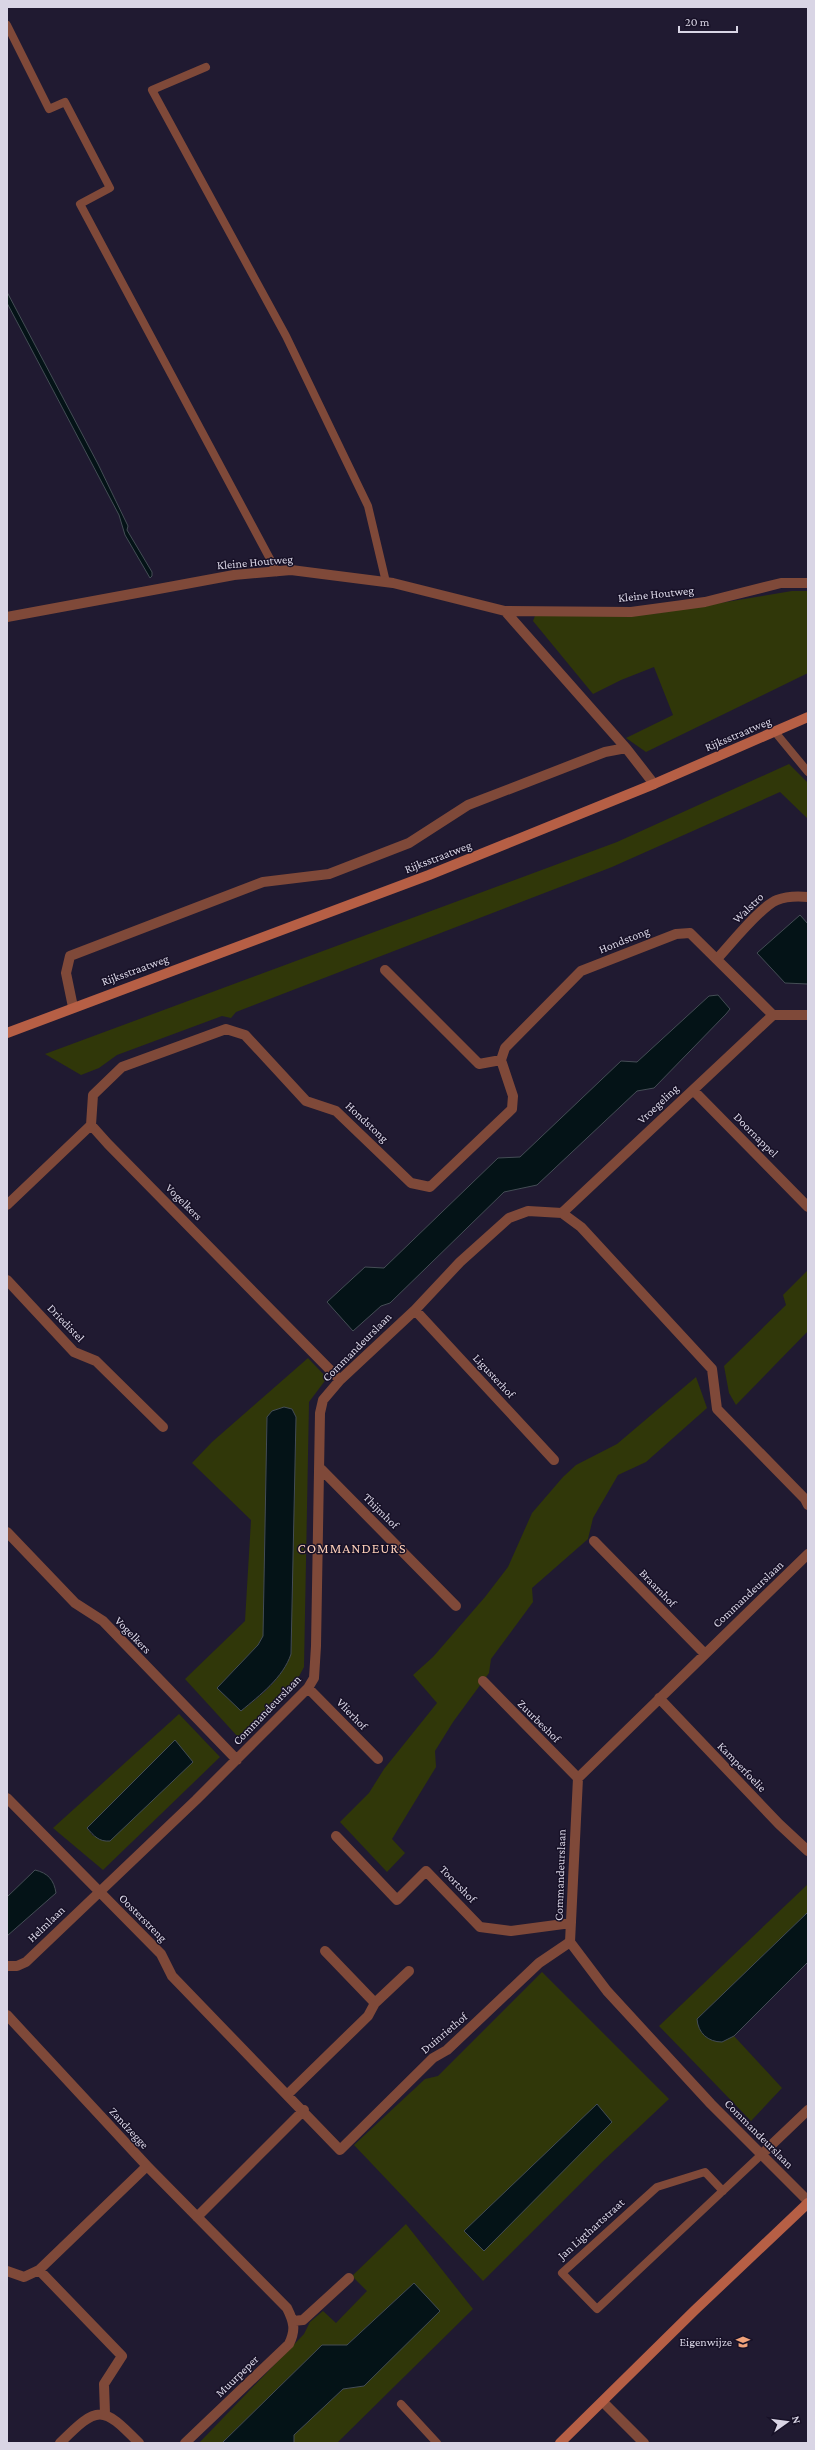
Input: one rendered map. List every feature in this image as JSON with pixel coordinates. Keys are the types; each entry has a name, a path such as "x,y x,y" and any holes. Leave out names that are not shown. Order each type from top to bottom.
{"main road":[{"name":"Rijksstraatweg","path":"7,1033 73,1007 429,875 654,784 808,717"},
{"path":"560,2443 695,2310 808,2202"}],"street":[{"name":"Kleine Houtweg","path":"7,617 234,575 291,570 386,582 505,611 631,612 706,602 781,583 808,583"},
{"path":"505,611 626,748 654,784"},
{"name":"Rijksstraatweg","path":"73,1007 66,973 70,956 263,882 329,874 409,843 468,805 605,752 626,748"},
{"name":"Walstro","path":"716,959 766,907 776,900 794,896 808,897"},
{"name":"Hondstong","path":"91,1125 93,1095 122,1067 226,1029 245,1035 306,1101 336,1111 411,1183 430,1187 512,1109 513,1096 501,1060 505,1048 581,971 676,934 690,933 716,959"},
{"path":"716,959 773,1015 808,1015"},
{"path":"385,970 479,1064 501,1060"},
{"name":"Vroegeling","path":"562,1213 773,1015"},
{"name":"Doornappel","path":"693,1090 805,1195 808,1206"},
{"path":"7,1205 91,1125"},
{"name":"Vogelkers","path":"91,1125 340,1380"},
{"name":"Commandeurslaan","path":"99,1892 237,1760 308,1688 314,1678 316,1646 320,1413 324,1400 340,1380 414,1310 460,1262 508,1218 528,1211 562,1213"},
{"path":"562,1213 581,1227 695,1348 712,1369 717,1409 805,1499 808,1505"},
{"name":"Driedistel","path":"7,1280 74,1352 96,1361 163,1426"},
{"name":"Ligusterhof","path":"414,1310 554,1460"},
{"name":"Thijmhof","path":"320,1469 456,1606"},
{"name":"Vogelkers","path":"7,1532 75,1603 103,1622 237,1760"},
{"name":"Braamhof","path":"594,1541 704,1653"},
{"name":"Commandeurslaan","path":"808,1554 704,1653 578,1778 573,1852 570,1942 607,1990 761,2155 808,2202"},
{"name":"Zuurbeshof","path":"483,1681 578,1778"},
{"name":"Vlierhof","path":"308,1688 378,1759"},
{"name":"Kamperfoelie","path":"659,1698 779,1824 808,1851"},
{"name":"Oosterstreng","path":"7,1798 161,1954 172,1976 304,2110 340,2150"},
{"name":"Toortshof","path":"336,1836 397,1900 426,1871 480,1927 511,1931 571,1923"},
{"name":"Helmlaan","path":"7,1966 17,1966 26,1962 99,1892"},
{"name":"Duinriethof","path":"340,2150 433,2058 448,2050 539,1963 570,1942"},
{"path":"325,1951 375,2003"},
{"path":"288,2094 368,2016 375,2003 409,1971"},
{"name":"Zandzegge","path":"7,2016 147,2166 39,2270 24,2277 7,2271"},
{"path":"197,2217 304,2110"},
{"path":"761,2155 808,2110"},
{"path":"147,2166 287,2308 293,2321 303,2320 349,2278"},
{"path":"39,2270 122,2356 104,2384 105,2414"},
{"name":"Muurpeper","path":"186,2443 289,2344 294,2333 293,2321"},
{"path":"602,2402 644,2443"},
{"path":"60,2443 82,2422 92,2416 105,2414 116,2419 139,2443"}],"lane":[{"path":"7,25 50,109 64,102 110,188 80,204 277,572"},
{"path":"206,67 152,90 286,336 368,506 386,582"},
{"path":"776,732 808,772"},
{"name":"Jan Ligthartstraat","path":"723,2191 705,2172 657,2187 562,2273 597,2309 723,2191 761,2155"},
{"path":"401,2404 437,2443"}],"green space":[{"path":"792,591 808,591 808,673 646,752 626,738 673,715 654,667 621,680 593,694 533,621 536,613 653,614"},
{"path":"789,764 808,783 808,819 780,792 612,867 236,1012 231,1018 222,1016 117,1055 99,1068 81,1075 45,1054 617,842"},
{"path":"808,1270 808,1331 736,1405 729,1393 724,1366 786,1305 783,1295"},
{"path":"308,1358 327,1378 309,1402 304,1667 297,1680 238,1737 185,1679 245,1621 251,1520 192,1463 212,1442","holes":["292,1409 296,1417 291,1654 283,1671 270,1686 241,1711 217,1688 258,1645 263,1636 267,1417"]},
{"path":"696,1377 707,1408 646,1462 618,1475 593,1518 588,1539 532,1588 533,1602 491,1659 489,1673 453,1722 435,1751 436,1767 392,1839 405,1853 387,1872 340,1822 369,1793 384,1769 437,1703 413,1675 433,1657 485,1597 508,1567 532,1513 563,1477 576,1465 617,1444"},
{"path":"179,1714 220,1757 103,1870 53,1828","holes":["175,1740 192,1762 93,1836 87,1828"]},
{"path":"808,1884 808,1912 697,2019 722,2042 734,2036 782,2088 751,2121 659,2026"},
{"path":"542,1972 669,2099 602,2162 483,2281 354,2145 425,2079 438,2076"},
{"path":"406,2224 473,2309 337,2443 294,2443 294,2435 343,2389 364,2386 414,2283 347,2345 322,2345 222,2443 199,2443 304,2334 310,2322 323,2311 336,2323 367,2291 352,2276"}],"shaded area":[{"path":"7,292 98,464 128,526 127,530 152,572 152,576 150,578 125,535 119,515 7,303"},
{"path":"800,915 808,924 808,984 785,983 757,953"},
{"path":"718,995 730,1009 654,1088 637,1091 537,1185 504,1192 390,1303 381,1306 353,1331 327,1302 365,1267 384,1268 498,1158 520,1157 621,1061 637,1062 709,996"},
{"path":"284,1407 292,1409 296,1417 291,1654 282,1671 270,1686 241,1711 217,1688 258,1645 263,1636 267,1417 272,1411"},
{"path":"175,1740 193,1762 110,1841 103,1841 94,1836 87,1828"},
{"path":"35,1870 47,1875 50,1878 54,1884 56,1893 7,1936 7,1897"},
{"path":"808,1912 808,1962 734,2036 722,2042 717,2042 705,2036 699,2028 697,2019"},
{"path":"597,2104 612,2122 484,2251 464,2231"},
{"path":"414,2283 440,2311 364,2386 343,2389 294,2435 294,2443 222,2443 322,2345 347,2345"}],"place":[{"name":"Eigenwijze","path":"743,2342"}],"district":[{"name":"COMMANDEURS","path":"352,1548"}]}
